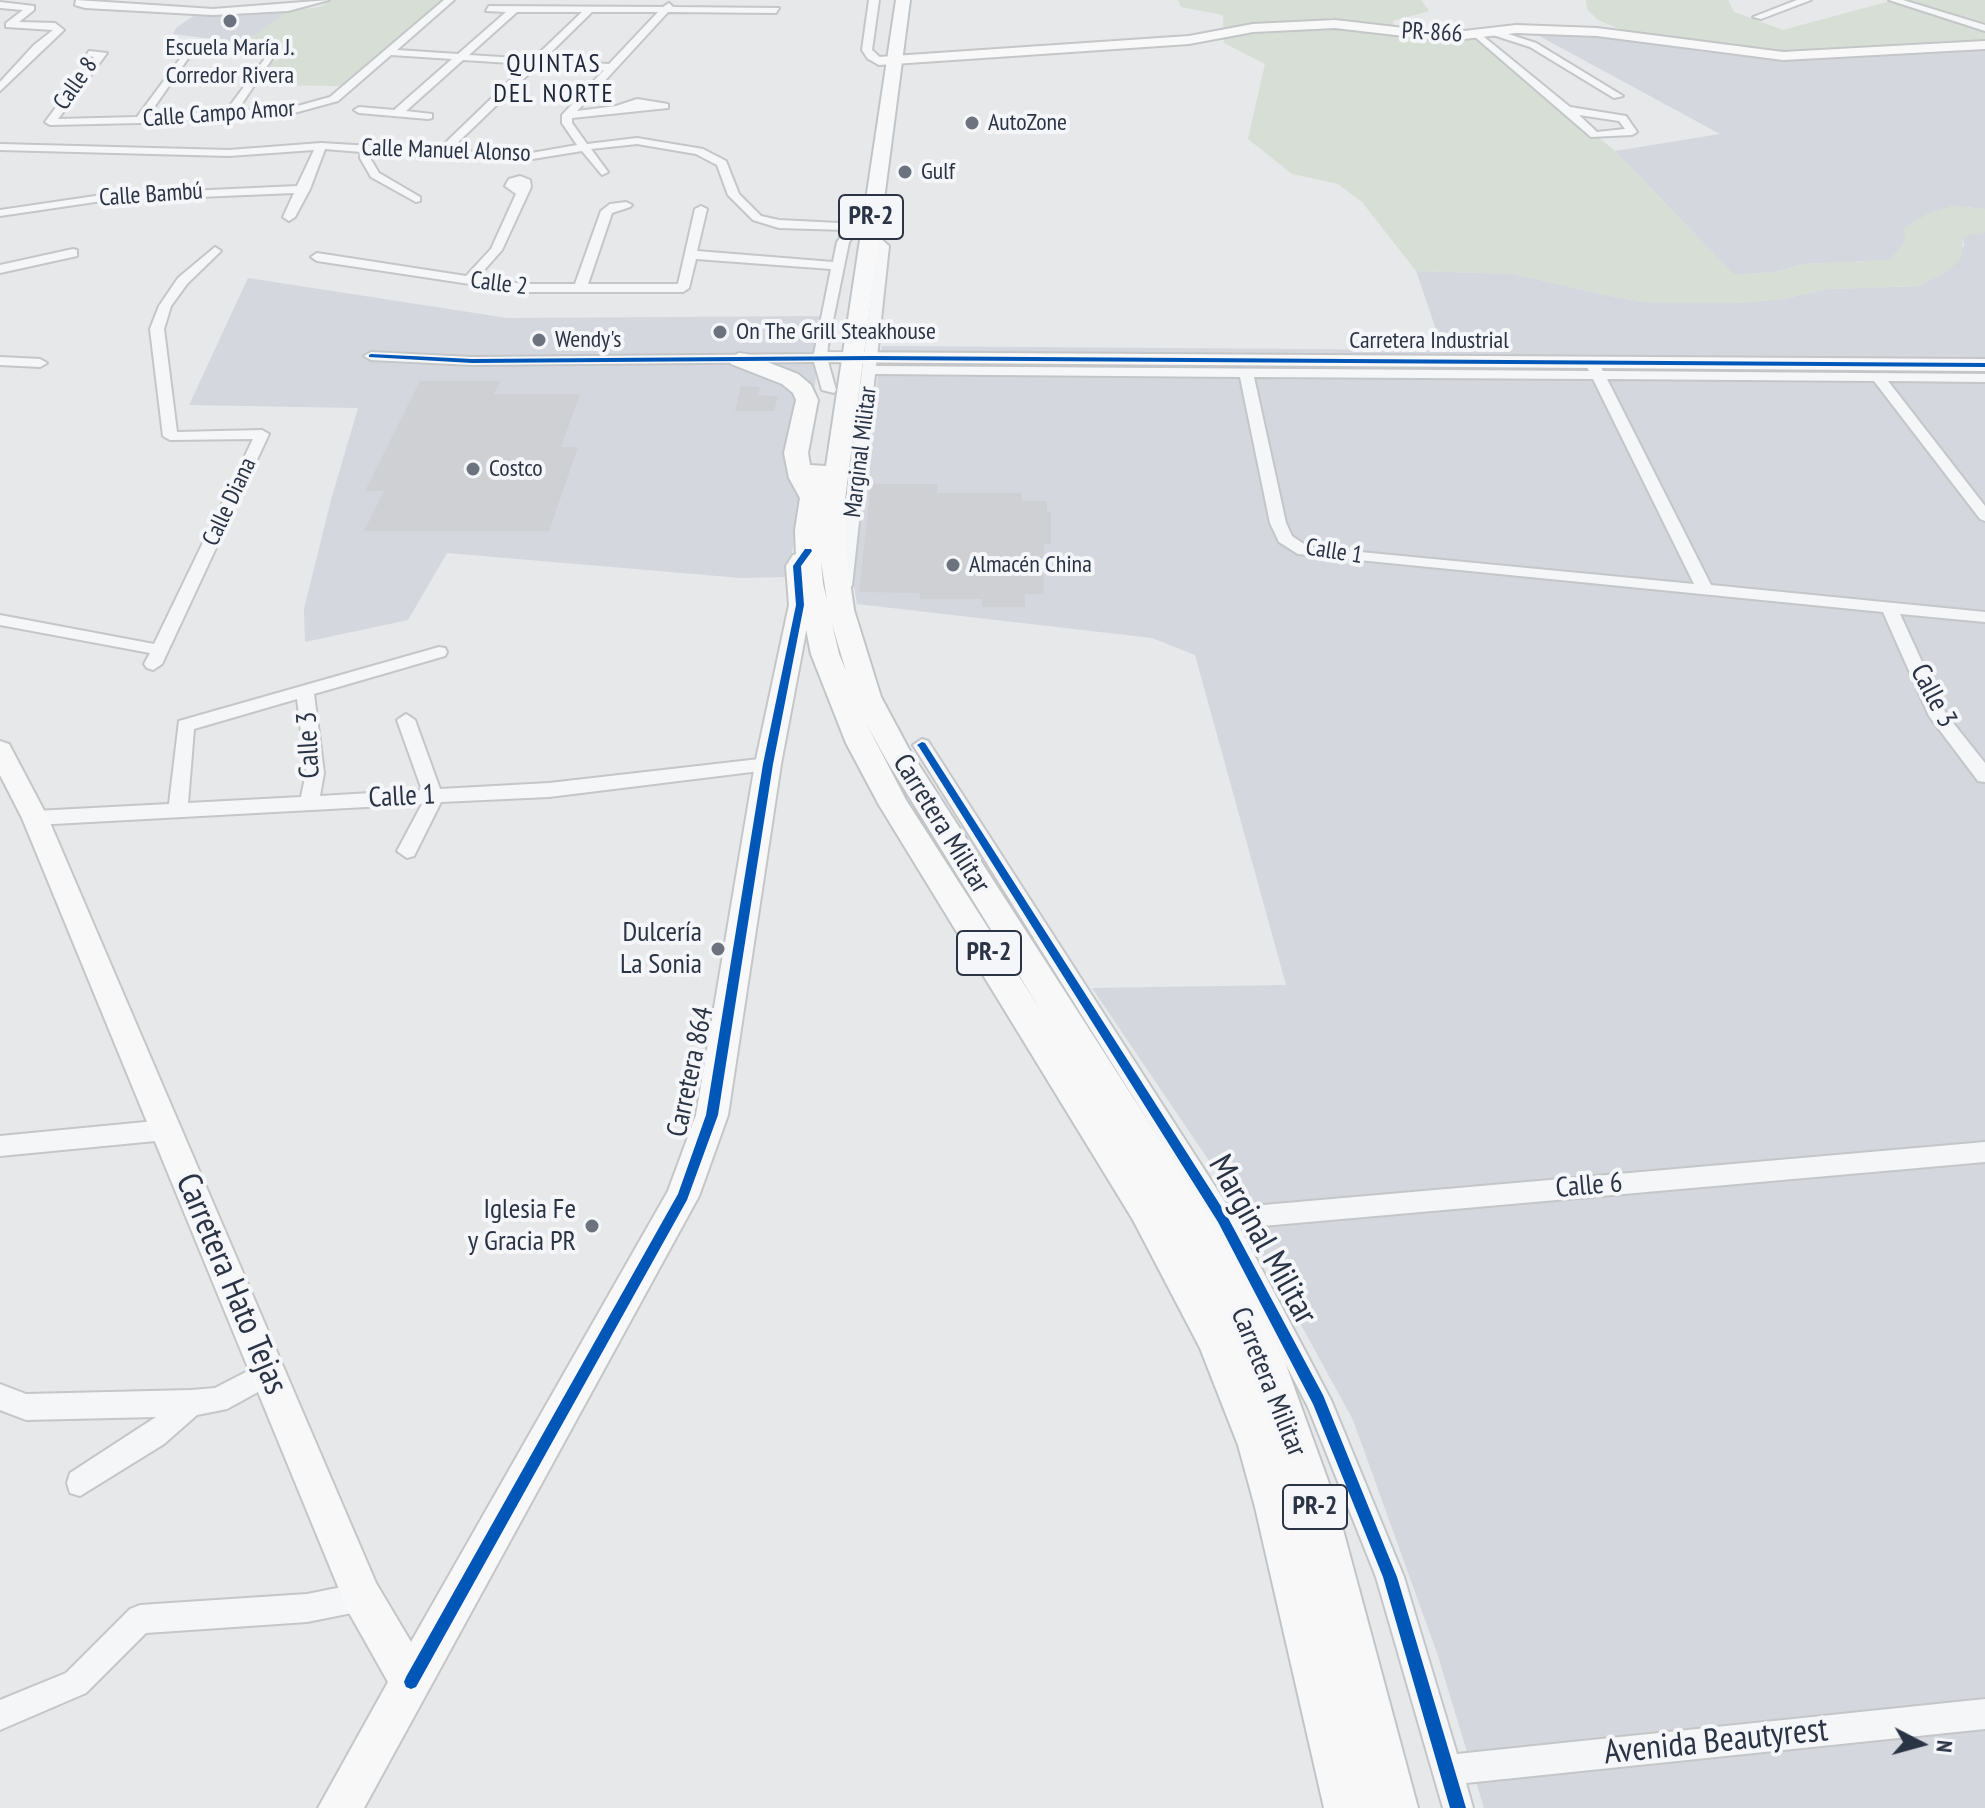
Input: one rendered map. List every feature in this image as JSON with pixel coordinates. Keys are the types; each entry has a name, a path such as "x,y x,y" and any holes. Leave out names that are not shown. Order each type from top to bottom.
{"main road":[{"name":"Carretera Militar","path":"887,0 886,60 862,230 833,499 832,544 841,610 838,651 924,799 1191,1223 1232,1295 1291,1430 1313,1500 1393,1808"},
{"name":"Carretera Militar","path":"886,60 903,0"},
{"path":"739,359 790,379 803,390 807,400 796,453 801,478 813,498"},
{"name":"Carretera Militar","path":"850,360 829,390 807,530 810,584 838,651 860,743 880,782 1191,1223 1216,1339 1259,1445 1277,1507 1349,1808"}],"street":[{"path":"83,3 241,12 288,8 324,0"},
{"name":"Calle Campo Amor","path":"50,120 54,123 229,115 294,110 323,104 334,99 449,0"},
{"path":"602,172 567,123 567,115 674,0"},
{"path":"874,0 867,50 871,57 886,60"},
{"path":"1758,17 1806,0"},
{"path":"1894,0 1985,21"},
{"path":"1906,0 1950,14"},
{"path":"1912,0 1985,28"},
{"path":"0,31 31,7 3,2"},
{"path":"489,9 665,10 777,6 772,22"},
{"path":"397,113 515,9"},
{"path":"441,153 589,10"},
{"path":"0,88 37,47 59,30 55,26 12,24"},
{"name":"PR-866","path":"886,60 1189,40 1253,28 1335,24 1447,37 1516,29 1597,32 1783,56 1985,45"},
{"path":"1496,33 1533,45 1618,96"},
{"path":"1478,35 1595,135 1632,132 1622,118 1567,110"},
{"path":"140,120 191,47"},
{"path":"388,52 609,67"},
{"name":"Calle 8","path":"50,120 102,53 89,54"},
{"path":"229,115 269,56"},
{"path":"567,115 618,109"},
{"path":"360,110 428,116"},
{"name":"Calle Manuel Alonso","path":"0,147 229,153 321,146 520,158 637,141 699,151 722,163 734,195 757,218 779,224 862,230"},
{"path":"289,217 321,146"},
{"path":"368,148 365,158 375,175 416,199"},
{"name":"Calle Bambú","path":"0,213 102,198 304,189"},
{"path":"468,281 496,250 522,192"},
{"path":"580,289 607,211 614,206 626,205"},
{"path":"701,209 691,255 723,255 837,266"},
{"path":"786,358 810,350 824,334 843,242 862,230"},
{"name":"Marginal Militar","path":"850,360 883,246 862,230"},
{"name":"Calle Diana","path":"0,620 157,657 262,434 170,436 157,329 165,306 182,281 215,251"},
{"path":"0,269 73,253"},
{"name":"Calle 2","path":"321,254 468,281 523,288 580,289 683,288 691,255"},
{"path":"824,334 850,360"},
{"path":"371,356 472,361 786,358 1246,372 1595,368 1985,378"},
{"name":"Carretera Industrial","path":"850,360 1595,368 1985,365"},
{"path":"0,361 40,363"},
{"path":"1595,368 1706,592"},
{"name":"Calle 1","path":"1246,372 1278,523 1285,539 1304,551 1985,617"},
{"path":"1878,377 1985,516"},
{"name":"Carretera 864","path":"411,1682 683,1196 712,1115 768,764 800,605 797,566 808,551"},
{"name":"Calle 3","path":"1890,610 1938,716 1985,776"},
{"path":"788,661 838,651"},
{"path":"178,808 185,725 439,652"},
{"name":"Calle 3","path":"305,689 315,773 309,802"},
{"path":"406,720 434,798 407,851"},
{"name":"Marginal Militar","path":"922,745 959,803 1191,1223 1318,1400 1390,1577 1458,1808"},
{"name":"Carretera Hato Tejas","path":"0,750 35,818 362,1597 411,1682"},
{"name":"Calle 1","path":"35,818 549,790 768,764"},
{"path":"924,799 959,803"},
{"path":"0,1146 166,1130"},
{"name":"Calle 6","path":"1191,1223 1985,1152"},
{"path":"0,1397 26,1407 191,1403 218,1400 269,1372"},
{"path":"80,1483 155,1435 191,1403"},
{"path":"0,1715 76,1683 140,1619 307,1608 362,1597"},
{"path":"340,1808 411,1682"},
{"name":"Avenida Beautyrest","path":"1448,1770 1985,1714"}],"shaded area":[{"path":"332,0 445,0 340,86 259,85 271,62 285,57 232,51 288,11 319,7"},
{"path":"1178,0 1421,0 1429,11 1393,21 1395,34 1417,40 1478,39 1615,151 1734,275 1776,272 1804,264 1890,260 1905,243 1904,227 1929,213 1952,206 1985,209 1985,232 1963,237 1961,259 1945,273 1919,286 1827,289 1783,299 1740,303 1657,303 1619,298 1514,274 1416,271 1362,202 1338,184 1292,174 1248,139 1265,64 1224,43 1223,15 1181,7"},
{"path":"1586,0 1728,0 1734,12 1783,30 1894,0 1985,0 1985,41 1801,50 1711,45 1627,32 1598,20 1587,9"},
{"name":"Escuela María J. Corredor Rivera","path":"288,11 244,43 173,34 176,28 196,14"},
{"path":"1519,25 1627,32 1711,45 1801,50 1985,41 1985,209 1952,206 1905,243 1890,260 1804,264 1776,272 1734,275 1615,151 1720,134"},
{"path":"1972,232 1985,232 1985,1808 1484,1808 1437,1653 1353,1420 1222,1180 1092,988 1286,985 1195,655 1152,638 857,604 852,575 882,346 1443,350 1416,271 1514,274 1619,298 1657,303 1740,303 1783,299 1827,289 1919,286 1964,246 1963,237"},
{"path":"248,278 507,318 822,316 807,462 788,577 741,578 447,553 408,620 305,642 304,609 358,408 189,405"}],"building":[{"name":"Costco","path":"420,381 500,381 494,394 580,394 561,447 578,447 549,531 364,531 384,491 365,491"},
{"path":"741,386 760,387 758,395 778,396 774,411 735,411"},
{"name":"Almacén China","path":"871,484 937,484 937,493 1021,493 1022,501 1047,501 1047,512 1051,512 1051,544 1044,544 1043,594 1025,594 1025,607 982,607 982,599 920,599 920,593 859,592"}],"cycle path":[{"path":"371,356 472,361 873,358 1985,365"},
{"path":"411,1682 683,1196 712,1115 768,764 800,605 797,566 808,551"},
{"path":"922,745 1222,1218 1318,1400 1390,1577 1458,1808"}],"place":[{"name":"Escuela María J. Corredor Rivera","path":"230,21"},
{"name":"AutoZone","path":"972,123"},
{"name":"Gulf","path":"905,172"},
{"name":"On The Grill Steakhouse","path":"720,332"},
{"name":"Wendy's","path":"539,340"},
{"name":"Costco","path":"473,469"},
{"name":"Almacén China","path":"953,565"},
{"name":"Dulcería La Sonia","path":"718,949"},
{"name":"Iglesia Fe y Gracia PR","path":"592,1226"}],"district":[{"name":"QUINTAS DEL NORTE","path":"554,80"}]}
